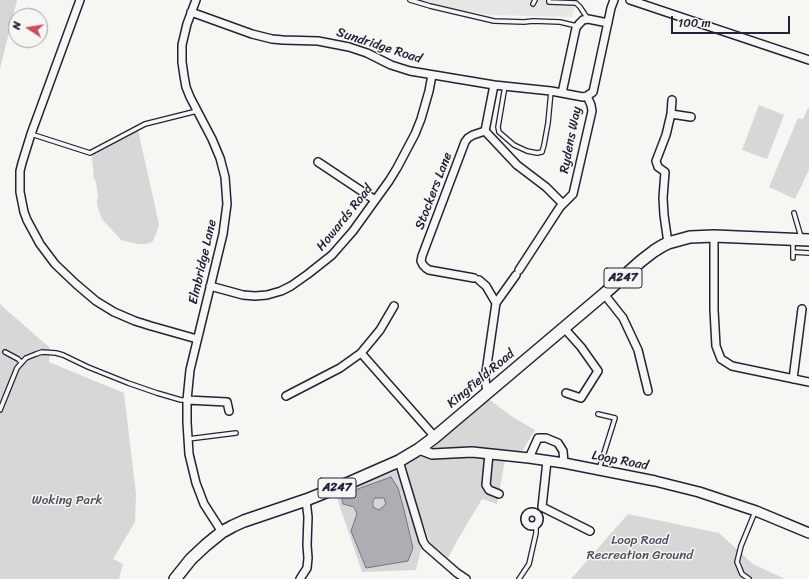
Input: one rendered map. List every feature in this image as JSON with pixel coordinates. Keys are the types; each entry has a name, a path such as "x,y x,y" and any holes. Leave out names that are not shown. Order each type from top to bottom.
{"main road":[{"name":"Kingfield Road","path":"175,579 197,553 222,532 233,526 306,500 398,462 419,449 564,328 641,261 668,243 690,237 714,236 801,240"},
{"name":"Loop Road","path":"419,449 432,454 472,452 529,458 564,463 655,481 698,492 756,511 809,533"}],"street":[{"path":"80,0 31,134 22,163 20,171 20,192 24,212 33,233 46,253 66,276 103,306 124,317 197,339"},
{"name":"Elmbridge Lane","path":"196,0 183,40 182,62 186,87 220,158 225,177 227,204 225,225 190,370 186,414 189,454 201,497 206,508 222,532"},
{"name":"Rydens Way","path":"563,204 572,194 592,111 587,96 593,92 610,8 614,0"},
{"path":"630,0 809,60"},
{"name":"Sundridge Road","path":"191,12 245,32 272,39 318,41 341,44 366,53 400,69 494,85 551,91 583,97 587,96"},
{"path":"577,26 583,20 588,19 608,23"},
{"name":"Rydens Way","path":"562,93 577,26"},
{"name":"Howards Road","path":"210,286 243,295 267,295 291,286 332,255 353,231 389,182 415,134 425,105 432,75"},
{"path":"487,392 485,379 496,302 563,204 546,187 517,165 485,131 494,85"},
{"path":"668,243 663,198 665,172 658,167 656,161 666,135 671,114 672,100"},
{"path":"671,114 691,117"},
{"name":"Stockers Lane","path":"485,131 473,135 465,142 422,256 422,261 423,265 429,270 477,279 486,286 496,302"},
{"path":"318,162 375,200"},
{"path":"714,236 715,331 716,346 721,359 732,366 809,382"},
{"path":"604,294 623,318 638,350 648,391"},
{"path":"286,396 340,368 361,353 380,330 394,306"},
{"path":"793,379 802,309"},
{"path":"564,328 581,347 598,372 581,398 566,393"},
{"path":"361,353 435,437"},
{"path":"187,400 228,402 229,411"},
{"path":"529,458 538,438 546,438 558,443 563,451 564,463"},
{"path":"489,454 486,485 489,490 499,494"},
{"path":"538,514 531,512 527,514 525,519 528,525 536,525 539,520 538,514 542,507 547,461"},
{"path":"398,462 423,541 426,546 466,579"},
{"path":"300,579 307,568 308,558 308,516 306,500"},
{"path":"542,507 590,531"}],"lane":[{"path":"410,0 430,6 494,20 524,22 534,20 560,22 577,26"},
{"path":"533,4 535,0"},
{"path":"549,0 548,2 576,3 588,19"},
{"path":"505,86 498,127 499,132 514,145 527,151 537,153 542,152 544,145 551,91"},
{"path":"31,134 90,153 145,124 197,111"},
{"path":"793,258 793,252 801,240 794,213"},
{"path":"793,252 809,253"},
{"path":"5,352 21,362"},
{"path":"0,408 14,374 21,362 26,358 42,352 56,353 69,357 88,367 156,393 181,400 187,400"},
{"path":"598,414 615,418 599,470"},
{"path":"188,439 236,433"},
{"path":"749,579 742,574 737,562 741,546 756,511"},
{"path":"519,579 530,564 536,533 536,525"}],"shaded area":[{"path":"419,0 577,0 572,17 491,15 434,5"},
{"path":"391,477 398,488 413,548 408,561 366,568 351,531 357,514 354,507 343,504 341,495","holes":["375,498 384,498 386,504 379,510 373,507 373,501"]}],"green space":[{"path":"0,0 17,0 15,8 8,8 8,37 0,69"},
{"path":"759,105 784,115 767,159 742,150"},
{"path":"808,108 809,170 795,199 769,187 798,118 803,119"},
{"path":"138,130 159,224 153,241 146,244 138,244 121,240 102,219 97,205 98,196 96,182 94,179 92,158 93,155"},
{"name":"Woking Park","path":"0,303 50,348 49,362 124,393 136,494 135,522 113,559 123,564 119,579 0,579"},
{"path":"489,399 511,416 535,430 523,450 505,460 497,504 482,499 448,558 431,544 413,498 405,463 423,456"},
{"path":"398,470 421,549 416,570 362,572 336,495"},
{"name":"Loop Road Recreation Ground","path":"628,514 719,533 753,564 785,579 571,579"}]}
